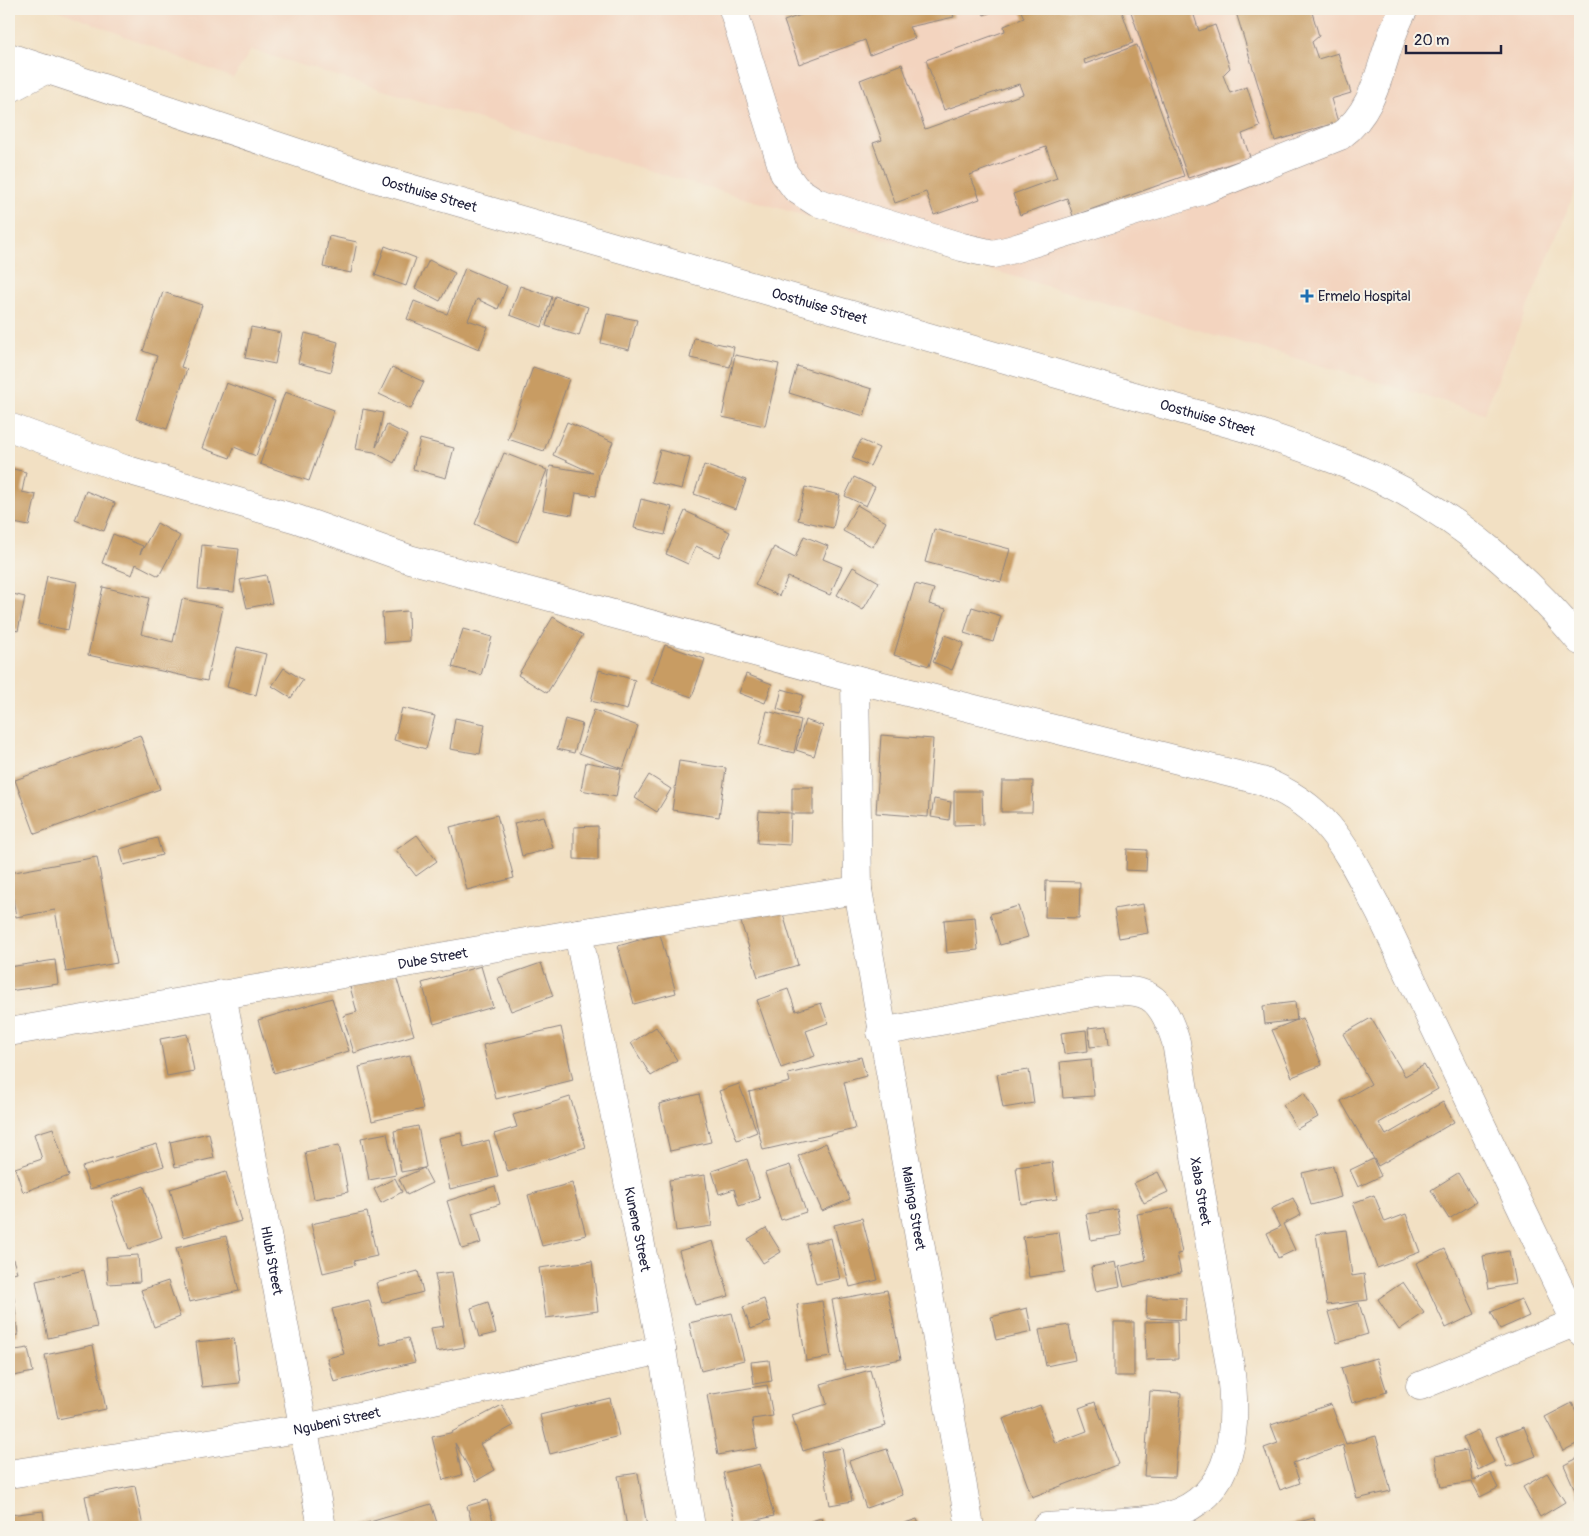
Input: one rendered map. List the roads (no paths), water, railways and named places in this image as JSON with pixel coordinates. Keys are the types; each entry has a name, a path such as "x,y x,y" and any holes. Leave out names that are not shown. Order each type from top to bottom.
{"street":[{"path":"733,9 784,173 796,189 816,202 962,247 993,254 1201,191 1340,136 1355,126 1368,106 1404,9"},
{"name":"Oosthuise Street","path":"9,57 370,177 1242,427 1312,451 1384,481 1435,510 1486,549 1556,612 1580,641"},
{"path":"9,89 47,69"},
{"path":"9,427 124,469 296,519 409,559 855,679 1262,781 1284,790 1309,805 1347,851 1380,913 1578,1327 1420,1386"},
{"name":"Malinga Street","path":"855,679 858,890 970,1527"},
{"name":"Dube Street","path":"9,1032 578,933 858,890"},
{"name":"Kunene Street","path":"578,933 662,1350 691,1527"},
{"name":"Xaba Street","path":"882,1032 1097,992 1119,990 1137,991 1152,998 1164,1009 1170,1022 1176,1042 1230,1366 1235,1421 1229,1456 1218,1480 1207,1493 1187,1508 1168,1516 1046,1527"},
{"name":"Hlubi Street","path":"222,994 305,1428 322,1527"},
{"name":"Ngubeni Street","path":"9,1474 305,1428 662,1350"}],"place":[{"name":"Ermelo Hospital","path":"1307,296"}]}
